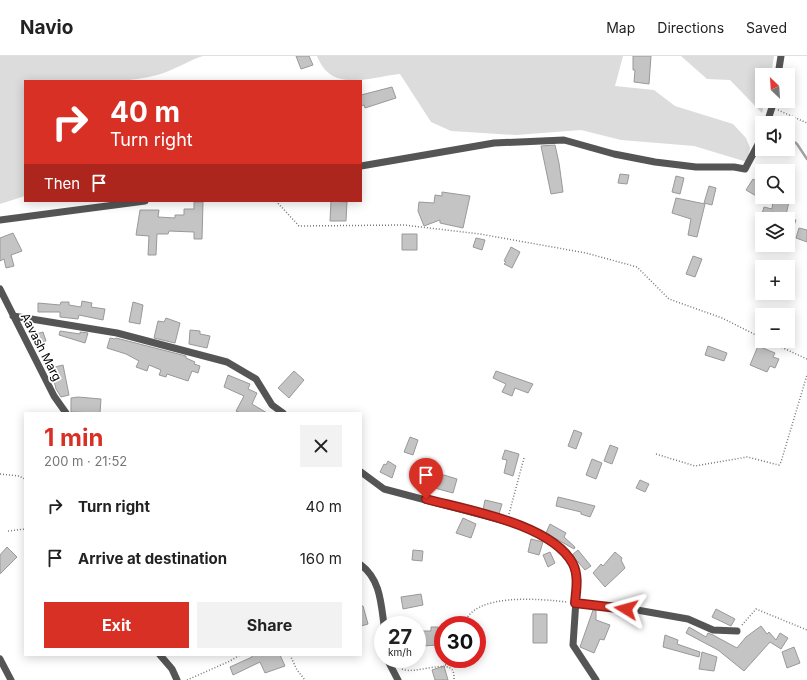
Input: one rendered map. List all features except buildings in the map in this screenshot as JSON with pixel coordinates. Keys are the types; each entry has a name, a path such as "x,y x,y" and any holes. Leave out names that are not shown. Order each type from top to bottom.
{"street":[{"path":"779,68 781,56"},
{"path":"362,166 494,143 564,140 614,154 655,162 696,167 734,166 745,169 755,150"},
{"path":"0,220 137,202"},
{"name":"Aavash Marg","path":"0,289 3,301 13,316 54,396 65,412"},
{"path":"13,316 117,333 227,362 256,379 272,405 282,412"},
{"path":"362,473 384,489 524,526 552,542 564,552 574,565 577,585 573,645 596,680"},
{"path":"362,566 374,578 380,595 383,616"},
{"path":"575,603 637,610 688,619 713,630 737,631"},
{"path":"161,656 172,669 177,680"},
{"path":"0,659 11,680"},
{"path":"392,668 398,680"}],"path":[{"path":"781,108 807,124"},
{"path":"277,202 299,226 404,225 480,234 579,252 630,265 637,267 669,299 722,318 755,335"},
{"path":"783,348 807,359"},
{"path":"656,454 696,466 747,457 779,465 807,375"},
{"path":"507,521 524,458"},
{"path":"0,474 19,476 24,478"},
{"path":"8,531 24,529"},
{"path":"468,616 474,610 500,601 542,599 575,603"},
{"path":"737,631 756,609 807,630"},
{"path":"187,680 238,656"},
{"path":"290,656 297,670 305,680"},
{"path":"400,668 408,672 434,667"},
{"path":"450,668 453,670 454,680"}],"shaded area":[{"path":"0,56 203,56 157,75 130,80 24,80 24,196 0,204"},
{"path":"317,56 623,56 615,86 654,90 675,106 733,124 746,138 750,148 747,162 694,146 621,140 581,130 516,135 451,131 431,122 400,74 364,80 342,79 332,75 324,68"},
{"path":"681,56 774,56 772,68 755,68 755,106 730,80 707,79"},
{"path":"757,108 763,108 762,113"}],"waterway":[{"path":"795,142 807,159"}],"route":[{"path":"426,499 524,526 552,542 564,552 574,565 577,585 575,603 626,609"}]}
